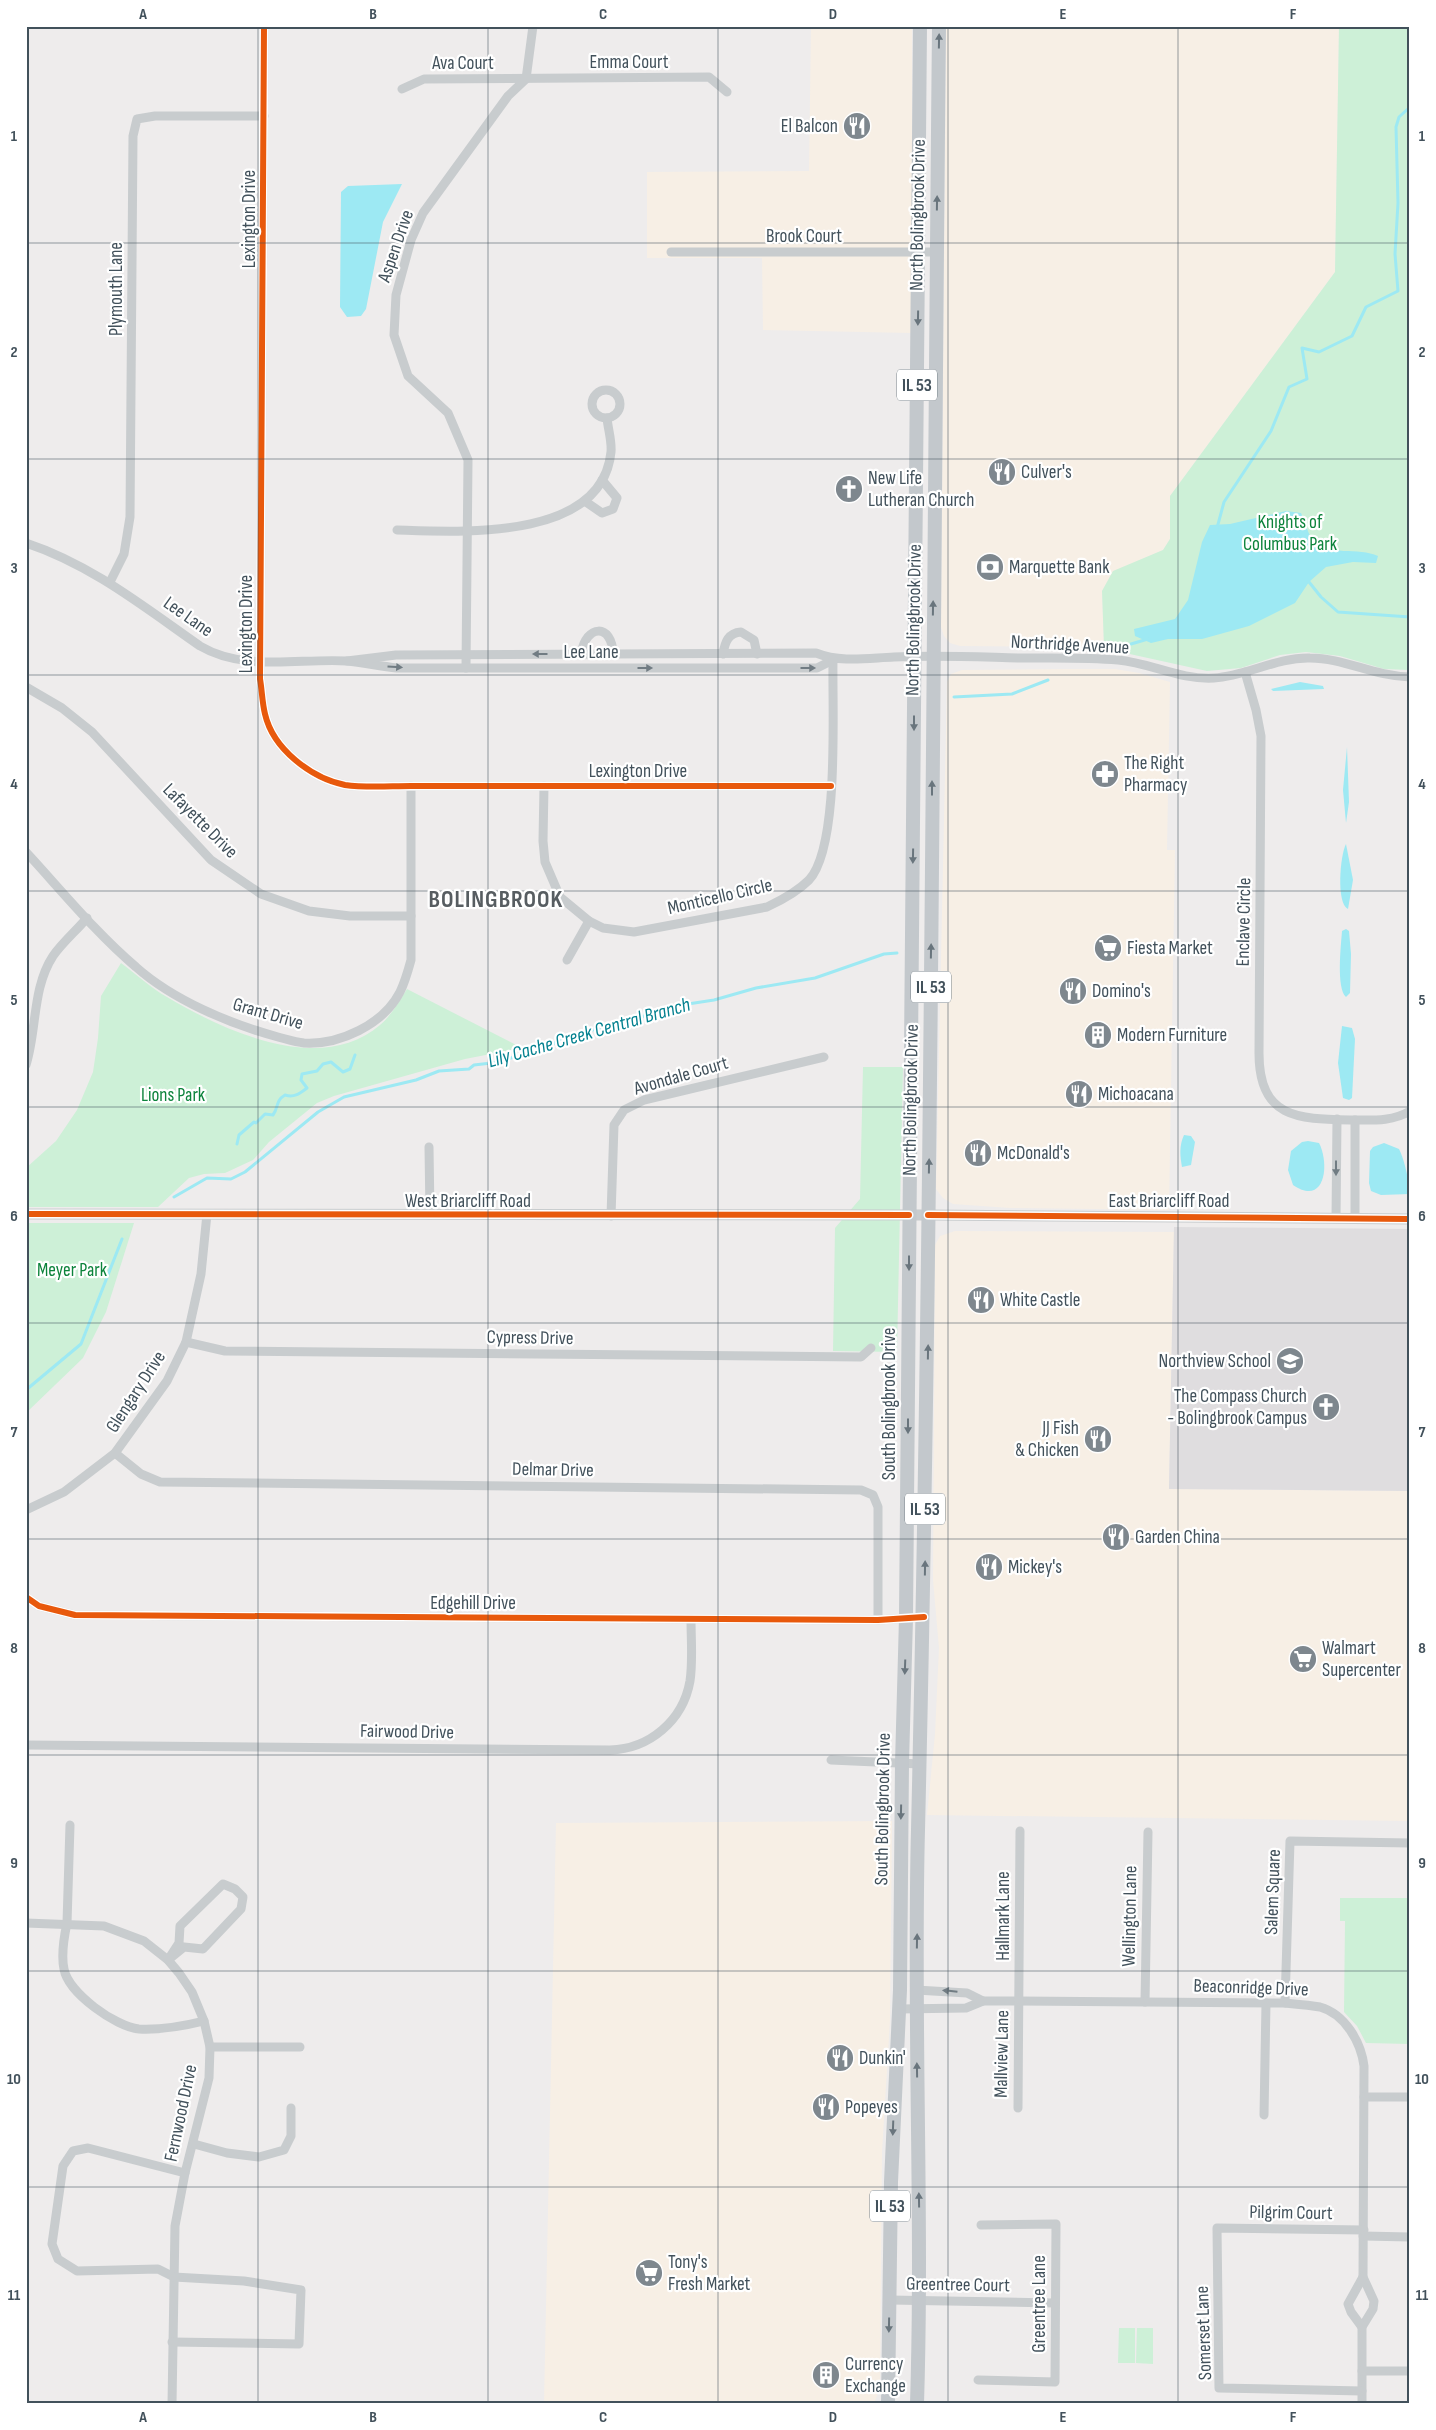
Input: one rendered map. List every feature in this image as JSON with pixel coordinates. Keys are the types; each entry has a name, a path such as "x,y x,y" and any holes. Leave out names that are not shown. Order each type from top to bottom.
{"main road":[{"name":"North Bolingbrook Drive","path":"909,1214 920,26"},
{"name":"North Bolingbrook Drive","path":"928,1214 939,26"},
{"name":"South Bolingbrook Drive","path":"888,2404 891,2182 899,2009 906,1618 909,1214"},
{"name":"South Bolingbrook Drive","path":"917,2404 920,2301 916,1990 924,1617 928,1214"}],"street":[{"name":"Lexington Drive","path":"264,26 260,679 265,715 277,741 294,759 317,774 345,784 411,786 831,786"},
{"path":"526,79 533,26"},
{"name":"Emma Court","path":"526,79 709,77 727,92"},
{"name":"Ava Court","path":"402,89 424,79 526,79"},
{"name":"Aspen Drive","path":"466,668 468,460 448,413 408,376 394,335 396,295 401,270 423,213 508,96 526,79"},
{"name":"Plymouth Lane","path":"110,582 124,554 130,518 133,136 137,119 155,116 264,116"},
{"name":"Brook Court","path":"671,252 936,252"},
{"path":"397,530 467,533 524,526 576,508 586,502 602,480 611,451 607,418"},
{"path":"586,502 602,513 613,509 616,498 602,480"},
{"name":"Lee Lane","path":"26,544 62,557 110,582 208,651 235,660 260,662 347,662 397,668 817,668 833,660"},
{"name":"Lee Lane","path":"581,654 585,638 589,634 599,632 608,636 611,640 613,654"},
{"path":"723,654 727,638 741,632 754,640 757,654"},
{"name":"Lee Lane","path":"347,662 396,655 466,654 816,654 833,660 914,656 932,657"},
{"name":"Northridge Avenue","path":"932,657 1116,660 1200,678 1227,676 1287,660 1310,658 1331,660 1382,675 1410,677"},
{"name":"Monticello Circle","path":"544,786 543,841 545,862 560,897 589,922 603,928 634,932 767,907 784,899 810,880 820,860 828,836 831,786 833,660"},
{"name":"Enclave Circle","path":"1245,672 1261,736 1258,1053 1260,1080 1271,1099 1286,1112 1311,1119 1390,1119 1410,1110"},
{"name":"Lafayette Drive","path":"26,687 68,712 92,732 211,860 261,894 309,911 350,916 411,916"},
{"name":"Grant Drive","path":"26,852 87,918 137,968 189,1003 244,1028 303,1043 335,1039 364,1028 389,1007 399,994 411,960 411,786"},
{"path":"26,1065 33,1044 39,990 53,956 87,918"},
{"path":"567,960 589,922"},
{"name":"Avondale Court","path":"611,1216 614,1125 624,1110 644,1100 824,1057"},
{"path":"1336,1218 1337,1119"},
{"path":"1355,1120 1355,1218"},
{"path":"429,1146 430,1216"},
{"name":"West Briarcliff Road","path":"26,1214 611,1216 928,1214"},
{"name":"Glengary Drive","path":"26,1510 64,1492 115,1453 167,1381 186,1342 202,1274 207,1214"},
{"name":"East Briarcliff Road","path":"928,1214 1410,1219"},
{"name":"Cypress Drive","path":"186,1342 225,1351 851,1357 861,1357 871,1348"},
{"name":"Delmar Drive","path":"115,1453 141,1474 160,1482 862,1490 873,1495 878,1506 878,1620"},
{"name":"Edgehill Drive","path":"26,1597 39,1606 75,1615 878,1620 924,1617"},
{"name":"Fairwood Drive","path":"26,1745 624,1749 639,1745 658,1734 674,1719 682,1705 690,1680 691,1619"},
{"path":"831,1760 920,1764"},
{"path":"70,1825 67,1923 64,1937 64,1969 70,1986 114,2022 138,2029 183,2026 204,2021"},
{"name":"Hallmark Lane","path":"1019,2001 1020,1831"},
{"name":"Wellington Lane","path":"1144,2002 1148,1832"},
{"name":"Salem Square","path":"1285,2003 1290,1841 1410,1842"},
{"path":"223,1884 235,1889 243,1898 241,1909 203,1949 184,1948 168,1960 179,1943 180,1926 223,1884"},
{"name":"Fernwood Drive","path":"26,1923 67,1923 104,1926 144,1941 168,1960 192,1992 204,2021 210,2047 209,2078 194,2144 185,2173 175,2226 172,2404"},
{"name":"Beaconridge Drive","path":"916,1990 967,1993 983,2001"},
{"name":"Beaconridge Drive","path":"899,2009 966,2008 983,2001 1019,2001 1285,2003 1321,2008 1331,2012 1352,2031 1362,2054 1364,2097 1363,2277 1374,2301 1373,2308 1362,2327 1362,2404"},
{"name":"Mallview Lane","path":"1018,2108 1019,2001"},
{"path":"1264,2115 1266,2003"},
{"path":"210,2047 300,2047"},
{"path":"1364,2097 1410,2097"},
{"path":"194,2144 226,2153 258,2157 284,2150 291,2136 291,2108"},
{"path":"172,2342 299,2344 301,2290 244,2281 174,2277 158,2269 77,2271 58,2260 52,2244 63,2166 73,2151 88,2148 185,2173"},
{"name":"Greentree Lane","path":"978,2380 1055,2382 1056,2224 981,2225"},
{"name":"Pilgrim Court","path":"1217,2228 1363,2233 1410,2237"},
{"name":"Somerset Lane","path":"1217,2228 1219,2388 1362,2391"},
{"name":"Beaconridge Drive","path":"1362,2327 1350,2312 1348,2304 1363,2277"},
{"name":"Greentree Court","path":"890,2300 1055,2303"},
{"path":"1362,2371 1410,2371"}],"shaded area":[{"path":"811,26 912,26 912,333 763,330 762,258 647,258 647,172 809,171"},
{"path":"946,26 1339,26 1335,272 1170,496 1170,539 1163,550 1113,572 1102,591 1104,647 960,646 950,643 944,636 941,627"},
{"path":"1115,669 1139,673 1170,682 1167,850 1175,850 1169,1210 1010,1208 953,1204 943,1198 936,1189 947,682 951,674 962,670"},
{"name":"Northview School","path":"1174,1227 1410,1229 1410,1491 1169,1489"},
{"path":"955,1231 1174,1232 1169,1489 1410,1491 1410,1821 927,1815 935,1734 939,1648 933,1580 935,1245 940,1236"},
{"path":"892,1821 890,2020 882,2152 880,2387 874,2404 544,2404 556,1823"}],"green space":[{"name":"Knights of Columbus Park","path":"1339,26 1410,26 1410,670 1384,669 1340,656 1306,652 1280,655 1241,668 1207,671 1107,649 1104,647 1102,591 1113,571 1163,550 1170,539 1170,496 1335,272"},
{"name":"Lions Park","path":"121,963 155,989 190,1010 216,1023 273,1043 302,1048 330,1047 356,1040 384,1021 407,989 522,1048 465,1059 334,1096 317,1103 269,1142 253,1160 225,1173 204,1174 189,1178 158,1207 26,1207 26,1168 56,1141 77,1110 93,1072 101,996"},
{"path":"863,1067 903,1067 897,1352 833,1351 835,1228 860,1199"},
{"name":"Meyer Park","path":"26,1223 134,1223 106,1312 83,1358 26,1413"},
{"path":"1340,1898 1410,1898 1410,2044 1366,2043 1357,2026 1344,2012 1345,1921 1340,1921"},
{"path":"1119,2328 1135,2328 1135,2363 1118,2363"},
{"path":"1137,2328 1153,2328 1153,2364 1136,2363"}],"water":[{"path":"402,184 383,222 366,309 361,316 347,317 340,307 341,192 348,186"},
{"path":"1286,511 1301,513 1312,539 1320,546 1327,549 1370,553 1378,556 1376,563 1353,562 1326,567 1309,582 1295,603 1249,626 1202,639 1168,639 1151,643 1135,636 1134,629 1175,619 1188,600 1202,542 1210,525 1230,524"},
{"path":"1300,682 1323,686 1324,689 1273,691 1271,689"},
{"path":"1347,747 1349,802 1346,823 1343,790"},
{"path":"1346,844 1353,880 1348,909 1344,905 1342,898 1340,879 1342,858"},
{"path":"1346,929 1349,931 1351,954 1350,993 1346,997 1341,985 1340,966 1342,931"},
{"path":"1342,1026 1352,1028 1355,1039 1352,1098 1349,1100 1343,1098 1338,1063"},
{"path":"1184,1135 1191,1136 1195,1142 1191,1165 1182,1167 1180,1151"},
{"path":"1302,1142 1319,1143 1324,1162 1322,1180 1318,1187 1312,1191 1293,1185 1288,1170 1291,1151"},
{"path":"1384,1143 1399,1149 1403,1159 1410,1194 1381,1195 1371,1191 1369,1183 1370,1151 1373,1147"}],"waterway":[{"name":"Lily Cache Creek Central Branch","path":"1217,528 1224,502 1271,431 1289,387 1307,379 1302,348 1319,352 1352,336 1366,307 1398,291 1395,254 1398,203 1396,127 1399,117 1410,107"},
{"path":"1309,582 1321,597 1338,612 1410,617"},
{"name":"Lily Cache Creek Central Branch","path":"1131,644 1148,639"},
{"path":"954,697 1012,694 1048,680"},
{"name":"Lily Cache Creek Central Branch","path":"174,1197 207,1178 231,1179 245,1172 318,1112 344,1097 416,1080 439,1071 469,1069 474,1065 500,1062 519,1055 539,1052 563,1038 688,1004 714,1000 756,988 815,978 884,954 897,953"},
{"path":"237,1144 239,1135 254,1122 256,1123 265,1114 273,1115 282,1097 285,1095 296,1095 307,1088 301,1080 302,1074 317,1071 323,1064 331,1062 343,1072 350,1069 355,1055"},
{"path":"26,1390 81,1344 122,1239"}],"cycle path":[{"path":"264,26 260,679 265,714 269,727 276,739 295,760 307,769 332,781 353,786 831,786"},
{"path":"26,1214 909,1215"},
{"path":"928,1215 1410,1219"},
{"path":"26,1597 39,1606 75,1615 878,1620 924,1617"}],"place":[{"name":"El Balcon","path":"857,126"},
{"name":"Culver's","path":"1002,472"},
{"name":"New Life Lutheran Church","path":"849,489"},
{"name":"Marquette Bank","path":"990,567"},
{"name":"The Right Pharmacy","path":"1105,774"},
{"name":"Fiesta Market","path":"1108,948"},
{"name":"Domino's","path":"1073,991"},
{"name":"Modern Furniture","path":"1098,1035"},
{"name":"Michoacana","path":"1079,1094"},
{"name":"McDonald's","path":"978,1153"},
{"name":"White Castle","path":"981,1300"},
{"name":"Northview School","path":"1290,1361"},
{"name":"The Compass Church - Bolingbrook Campus","path":"1326,1407"},
{"name":"JJ Fish & Chicken","path":"1098,1439"},
{"name":"Garden China","path":"1116,1537"},
{"name":"Mickey's","path":"989,1567"},
{"name":"Walmart Supercenter","path":"1303,1659"},
{"name":"Dunkin'","path":"840,2058"},
{"name":"Popeyes","path":"826,2107"},
{"name":"Tony's Fresh Market","path":"649,2273"},
{"name":"Currency Exchange","path":"826,2375"}],"district":[{"name":"BOLINGBROOK","path":"496,899"}]}
